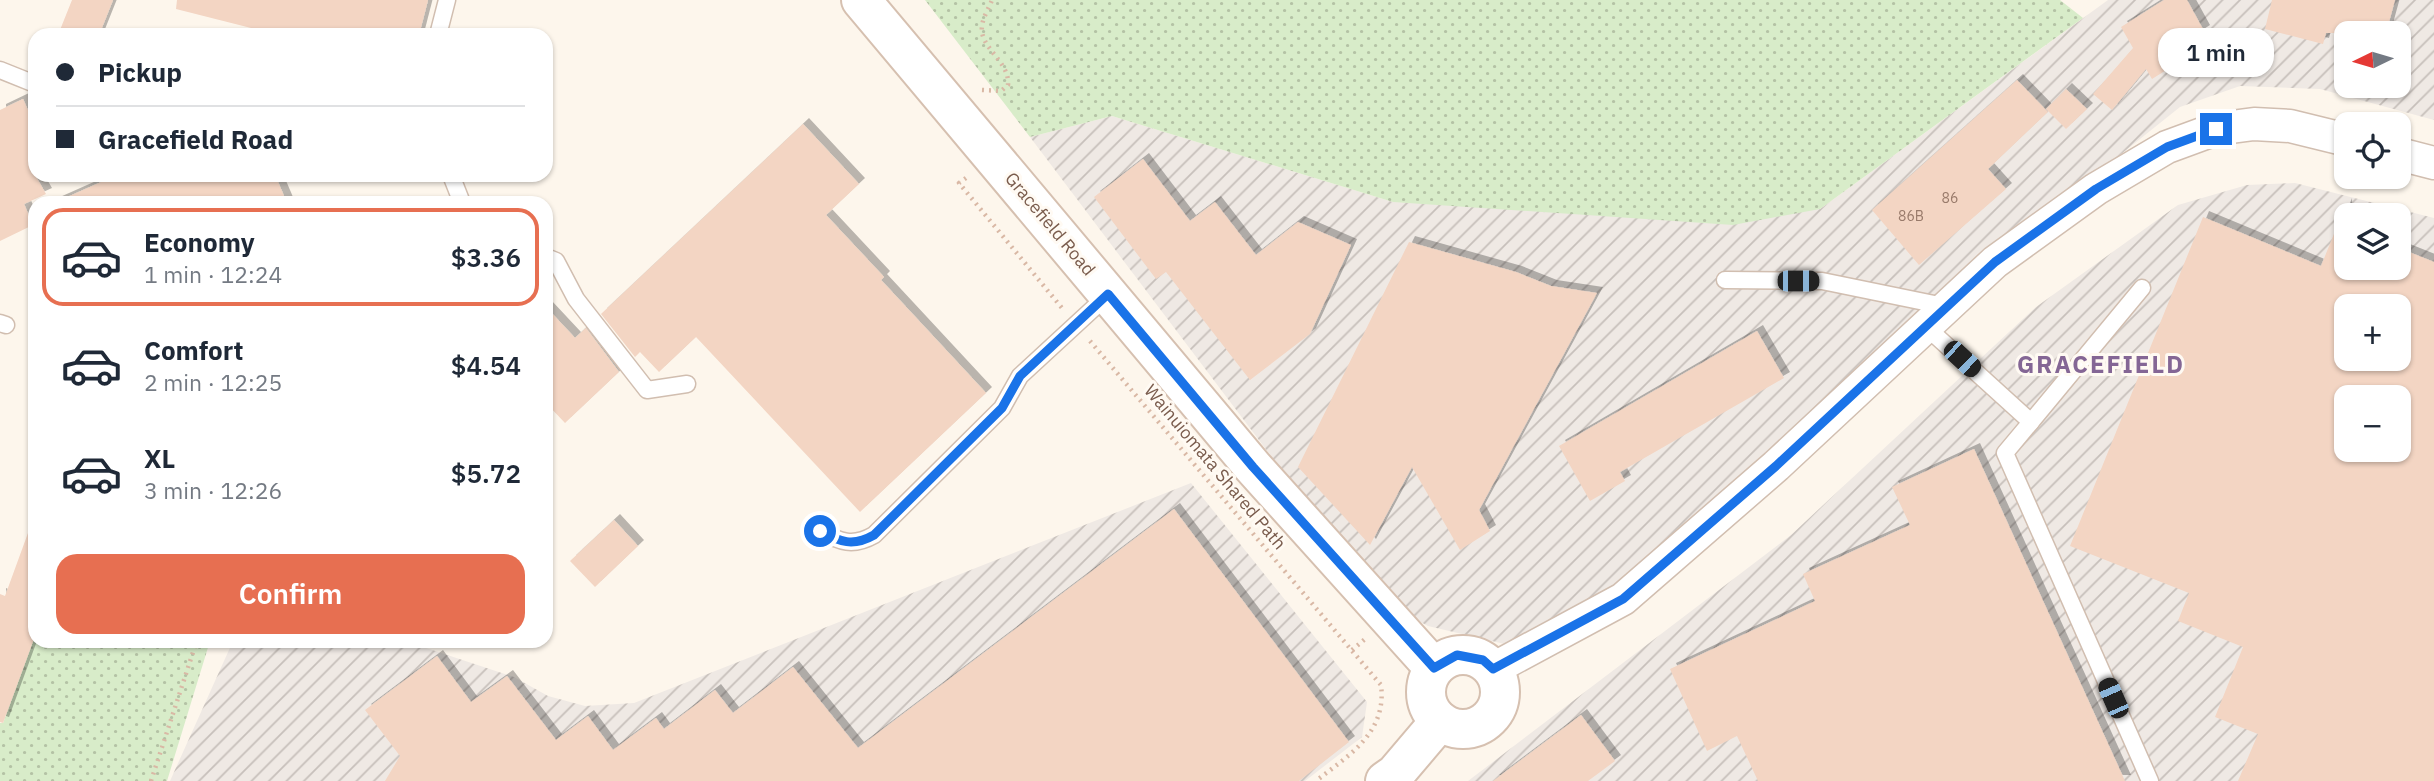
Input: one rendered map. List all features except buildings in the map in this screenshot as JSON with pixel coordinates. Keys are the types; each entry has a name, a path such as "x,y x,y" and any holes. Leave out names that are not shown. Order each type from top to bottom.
{"main road":[{"name":"Gracefield Road","path":"861,0 1253,467 1434,668"},
{"path":"1457,655 1483,660 1493,669 1500,694 1489,718 1464,729 1440,721 1430,709 1426,695 1427,681 1434,668 1457,655"},
{"path":"1385,781 1395,774 1440,721"}],"street":[{"path":"1493,669 1623,599 1776,466 1995,262 2096,189 2167,147 2216,129 2254,124 2290,126 2334,136"},
{"path":"2411,157 2434,163"}],"lane":[{"path":"440,28 447,0"},
{"path":"0,69 28,81"},
{"path":"553,260 576,299 648,390 687,384"},
{"path":"1725,280 1822,281 1934,316 2031,422"},
{"path":"2142,288 2005,453 2150,781"},
{"path":"820,531 841,542 860,543 874,535 1002,408 1020,376 1077,326 1108,294"}],"path":[{"path":"982,90 1001,91 1008,85 1001,63 983,36 982,25 992,0"},
{"name":"Wainuiomata Shared Path","path":"972,173 959,183 1381,685 1379,716 1364,743 1316,781"},
{"path":"1352,650 1366,638"},
{"path":"151,781 194,648"}],"shaded area":[{"path":"2108,0 2434,0 2434,120 2353,98 2412,98 2412,21 2334,21 2334,93 2320,89 2240,86 2180,107 2075,191 1637,578 1513,646 1428,626 1379,599 1030,137 1112,116 1393,202 1820,209"},
{"path":"2295,183 2374,203 2334,203 2334,280 2411,280 2411,212 2434,218 2434,781 1468,781 1791,535 2036,307 2178,205 2247,185"},
{"path":"1191,483 1367,702 1362,737 1305,781 170,781 230,648 426,648 514,677 548,696 585,706 634,703"}],"green space":[{"path":"925,0 2060,0 2083,18 1820,209 1733,225 1393,202 1112,116 1030,137"},
{"path":"31,648 208,648 167,781 0,781 0,723 3,723"}],"district":[{"name":"GRACEFIELD","path":"2101,365"}],"route":[{"path":"820,531 841,542 860,543 874,535 1002,408 1020,376 1077,326 1108,294 1253,467 1434,668 1445,659 1470,655 1483,660 1493,669 1623,599 1776,466 1924,325 1995,262 2096,189 2167,147 2216,129"}]}
